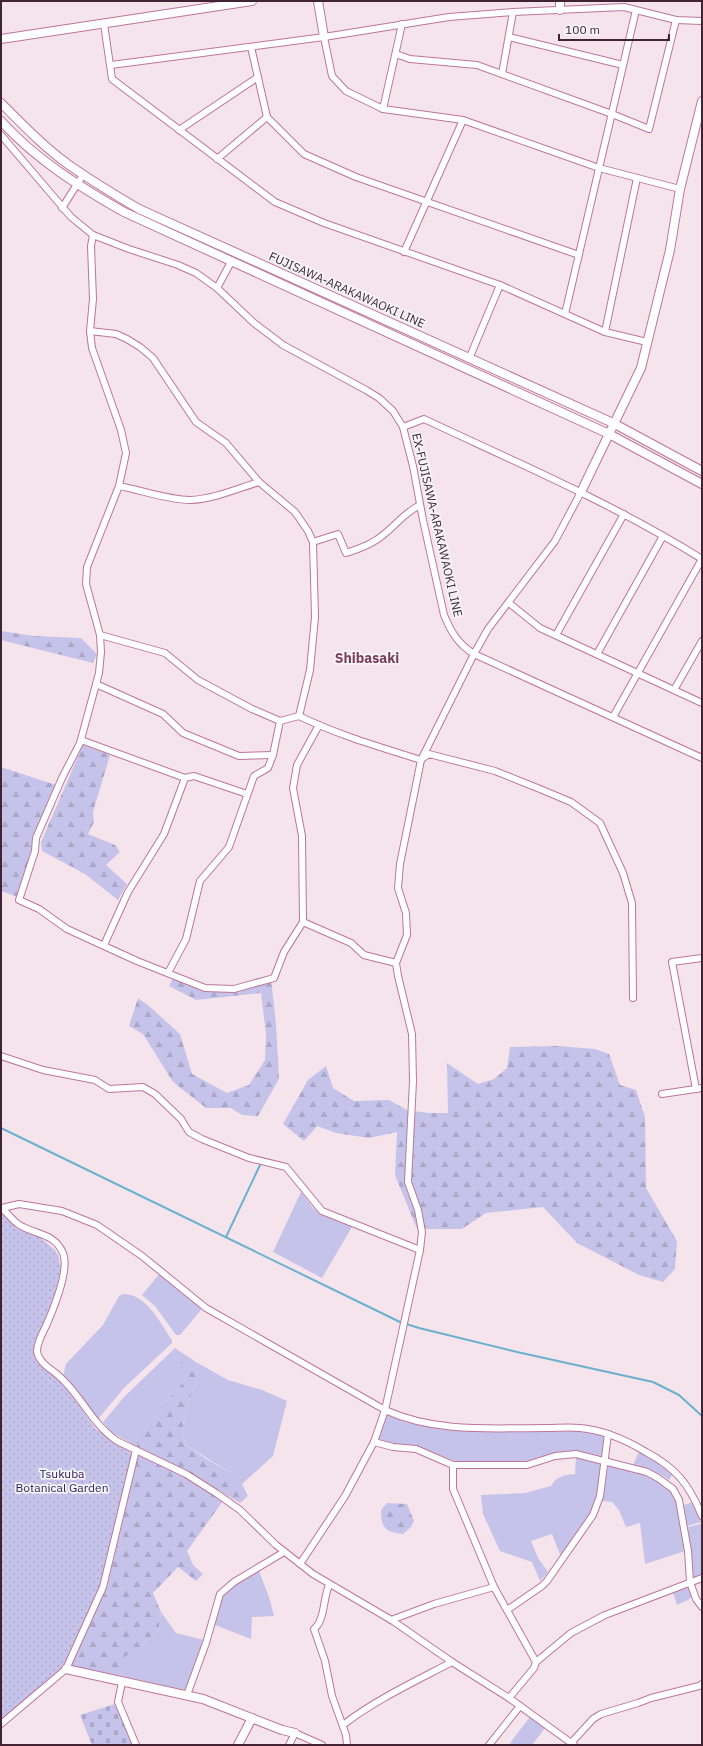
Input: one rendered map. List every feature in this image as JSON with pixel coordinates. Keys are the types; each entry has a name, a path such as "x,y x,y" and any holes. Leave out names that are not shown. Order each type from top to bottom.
{"main road":[{"path":"1,39 252,1"},
{"path":"318,1 324,37"},
{"path":"560,1 560,10"},
{"path":"581,492 641,368 670,250 680,189 702,101"},
{"name":"FUJISAWA-ARAKAWAOKI LINE","path":"1,103 39,141 84,175 139,209 613,424 702,471"},
{"name":"FUJISAWA-ARAKAWAOKI LINE","path":"1,121 25,144 78,185 124,212 609,434 702,484"},
{"path":"66,1669 186,1695 219,1704 282,1730 295,1733"},
{"path":"238,1745 252,1718"}],"street":[{"path":"111,65 324,37 449,17 513,12 624,7 676,20 702,22"},
{"path":"565,314 636,10"},
{"path":"502,74 513,12"},
{"path":"396,54 410,59 477,65 649,129 676,20"},
{"path":"104,24 112,79 275,202 324,223 500,285 605,332 647,342"},
{"path":"383,109 402,24"},
{"path":"324,37 332,76 346,90 383,109 463,120 599,168 680,189"},
{"path":"509,37 623,65"},
{"path":"251,47 267,117 304,154 356,177 579,255"},
{"path":"179,130 258,77"},
{"path":"217,159 267,117"},
{"path":"404,252 463,120"},
{"name":"EX-FUJISAWA-ARAKAWAOKI LINE","path":"1,135 62,208 81,227 93,235 196,272 218,288 254,323 283,345 379,398 393,411 403,427 413,466 444,615 450,630 457,640 474,654 702,758"},
{"path":"62,208 84,175"},
{"path":"605,332 637,178"},
{"path":"93,235 91,246 93,299 90,331 92,348 112,402 126,453 119,486 87,568 86,584 100,635 100,668 81,740 62,778 36,838 35,851 19,900 38,909 67,929 137,961 205,988 234,989 274,978 284,952 303,922 302,836 293,788 298,765 319,725"},
{"path":"218,288 231,262"},
{"path":"469,359 500,285"},
{"path":"90,331 116,334 140,347 153,358 196,422 226,442 259,482 295,512 308,531 313,542 315,617 310,670 299,716"},
{"path":"403,427 424,419 581,492 624,514 702,559 613,717"},
{"path":"119,486 188,500 201,499 234,491 259,482"},
{"path":"300,1564 346,1496 374,1442 385,1410 420,1250 422,1232 418,1210 408,1182 413,1081 412,1034 396,963 407,935 406,913 398,888 400,864 421,760 488,629 555,541 581,492"},
{"path":"313,542 338,534 346,553 361,548 383,536 407,512 420,505"},
{"path":"556,635 624,514"},
{"path":"597,654 663,536"},
{"path":"509,603 540,628 638,672 702,703"},
{"path":"100,635 166,653 198,680 280,721 299,716 374,746 421,760"},
{"path":"674,690 702,641"},
{"path":"96,684 163,714 183,733 239,756 273,755"},
{"path":"168,973 186,939 200,881 229,848 254,776 268,768 273,755 280,721"},
{"path":"81,740 185,778 194,776 247,794"},
{"path":"421,760 429,754 495,771 571,802 600,823 623,873 632,903 633,998"},
{"path":"104,945 128,892 164,834 185,778"},
{"path":"303,922 351,943 364,955 396,963"},
{"path":"662,1094 699,1088 672,962 702,958"},
{"path":"1,1056 43,1070 95,1080 109,1089 144,1087 155,1094 181,1119 189,1132 202,1139 249,1158 286,1167 322,1210 420,1250"},
{"path":"2,1208 19,1204 62,1211 97,1225 142,1256 206,1308 385,1410 402,1418 454,1427 580,1428 608,1434 655,1457 681,1476 695,1498 702,1516"},
{"path":"2,1208 18,1224 44,1234 54,1240 63,1254 64,1263 58,1295 38,1344 38,1356 42,1362 63,1380 97,1424 117,1440 186,1474 216,1493 240,1510 284,1552 329,1585 391,1620 452,1662 509,1698 573,1744 593,1719 601,1714 650,1698 702,1684"},
{"path":"507,1610 547,1581 589,1522 600,1496 608,1434"},
{"path":"374,1442 393,1447 416,1449 453,1465 527,1465 555,1456 576,1454 646,1472 665,1481 673,1489 679,1500 688,1551 690,1582 696,1599 702,1607"},
{"path":"1,1724 66,1669 103,1587 136,1450"},
{"path":"453,1465 453,1489 494,1587 536,1662"},
{"path":"186,1695 206,1643 220,1594 234,1582 284,1552"},
{"path":"509,1698 534,1668 536,1662 572,1633 605,1615 702,1578"},
{"path":"329,1585 325,1595 321,1621 314,1629 339,1720 343,1725 346,1735 346,1745"},
{"path":"391,1620 434,1604 494,1587"},
{"path":"343,1725 351,1718 452,1662"},
{"path":"122,1682 118,1702 136,1745"},
{"path":"489,1745 520,1706"},
{"path":"289,1745 295,1733 322,1745"}],"green space":[{"path":"1,631 34,636 81,638 97,654 93,663 1,640"},
{"path":"83,745 110,755 93,812 94,822 88,834 115,845 120,852 106,865 127,884 118,900 85,874 42,851 41,842"},
{"path":"1,767 56,785 34,836 32,843 33,852 18,897 1,891"},
{"path":"174,976 218,989 271,978 276,1024 279,1079 258,1116 242,1115 231,1108 206,1108 173,1082 143,1034 129,1026 138,998 180,1034 192,1074 227,1093 249,1085 265,1060 266,1034 261,993 196,1000 169,986"},
{"path":"558,1046 595,1049 609,1054 620,1085 636,1090 645,1117 646,1188 677,1241 675,1269 663,1282 639,1275 577,1243 543,1207 486,1213 462,1229 417,1229 395,1175 397,1132 369,1138 336,1133 317,1126 304,1141 283,1124 308,1080 326,1066 333,1088 354,1101 389,1100 407,1110 428,1113 448,1113 447,1063 478,1084 494,1079 507,1068 510,1047"},
{"path":"301,1192 314,1209 352,1227 322,1278 273,1252"},
{"name":"Tsukuba Botanical Garden","path":"1,1211 16,1228 36,1234 55,1250 58,1255 61,1268 56,1290 35,1345 35,1355 40,1363 64,1385 96,1429 133,1454 100,1587 61,1670 1,1719"},
{"path":"160,1273 200,1306 201,1310 180,1335 176,1335 155,1306 142,1295"},
{"path":"123,1294 132,1295 146,1304 158,1318 172,1340 172,1343 124,1388 98,1419 63,1376 66,1364 103,1325 119,1296"},
{"path":"175,1348 172,1356 190,1369 186,1379 170,1398 163,1403 149,1424 136,1439 138,1447 111,1432 103,1422 125,1396"},
{"path":"175,1348 196,1362 198,1376 187,1405 182,1431 185,1444 232,1474 242,1484 248,1496 240,1503 190,1473 138,1447 136,1439 149,1424 163,1403 170,1398 186,1379 189,1369 172,1356"},
{"path":"196,1362 228,1380 262,1390 287,1401 273,1456 242,1484 232,1474 185,1444 182,1431 187,1405 198,1376"},
{"path":"387,1415 404,1422 451,1430 533,1432 581,1431 602,1435 604,1438 602,1456 576,1451 524,1463 458,1462 417,1446 381,1442 378,1437 385,1416"},
{"path":"639,1451 673,1474 669,1480 662,1475 633,1466"},
{"path":"140,1455 184,1476 223,1501 187,1551 193,1565 203,1574 196,1581 178,1567 153,1593 161,1612 159,1627 139,1650 124,1657 122,1676 73,1666 72,1664 107,1588 138,1457"},
{"path":"576,1457 600,1462 598,1496 589,1517 561,1557 552,1534 531,1541 538,1558 548,1572 540,1581 532,1562 500,1551 483,1514 481,1495 525,1493 551,1486 561,1477 575,1474"},
{"path":"608,1466 644,1475 669,1489 674,1496 678,1507 685,1551 645,1564 640,1523 626,1527 619,1510 612,1502 602,1501"},
{"path":"693,1502 701,1522 687,1526 684,1505"},
{"path":"387,1503 407,1504 414,1521 411,1527 403,1534 392,1532 383,1525 381,1510"},
{"path":"701,1524 702,1575 694,1578 692,1576 688,1527"},
{"path":"259,1571 269,1597 274,1616 252,1617 251,1639 215,1625 221,1595 236,1582"},
{"path":"690,1588 692,1594 690,1599 677,1605 673,1593"},
{"path":"161,1612 176,1633 204,1640 184,1690 122,1676 124,1657 139,1650 159,1627"},
{"path":"115,1704 133,1745 92,1745 80,1715"},
{"path":"530,1717 545,1728 532,1745 514,1745 510,1743"}],"waterway":[{"path":"1,1128 400,1322 517,1352 653,1382 679,1395 702,1416"},
{"path":"226,1237 260,1165"}],"district":[{"name":"Shibasaki","path":"367,658"}]}
